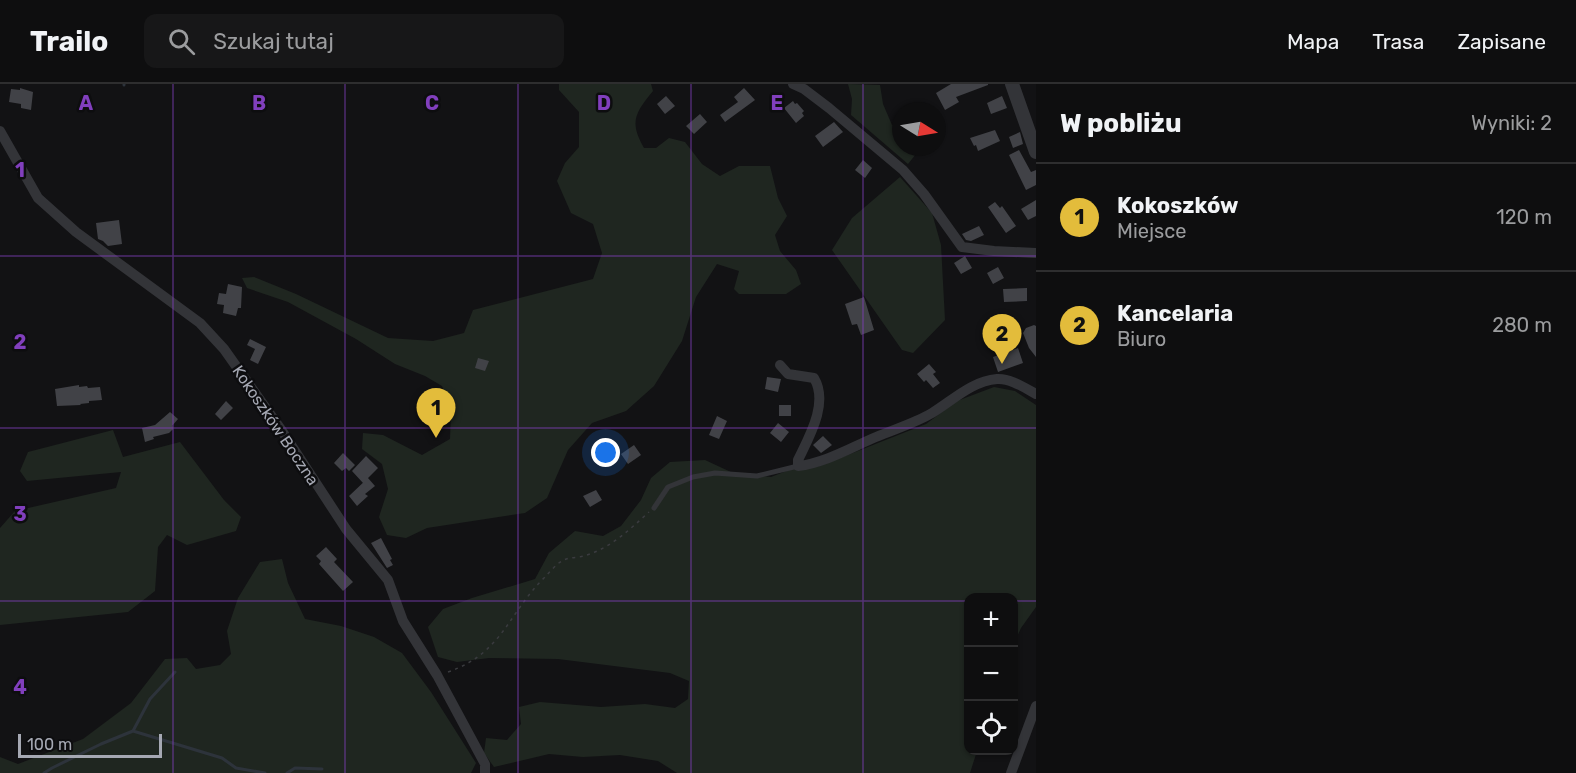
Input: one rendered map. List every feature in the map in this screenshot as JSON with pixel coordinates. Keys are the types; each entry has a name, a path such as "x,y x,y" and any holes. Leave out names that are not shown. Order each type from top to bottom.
{"street":[{"path":"793,84 804,89 829,108 903,170 924,194 962,247 1036,253"},
{"path":"1012,84 1036,152"},
{"name":"Kokoszków Boczna","path":"0,131 38,198 76,232 200,323 224,349 282,431 346,529 388,580 403,621 437,675 485,764 485,773"},
{"path":"780,365 788,374 814,378 819,392 815,421 798,460 798,466 837,454 906,425 932,413 955,396 998,379 1014,383 1036,394"},
{"path":"1011,773 1036,706"}],"lane":[{"path":"654,508 668,487 693,477 715,473 757,476 798,466"}],"path":[{"path":"437,675 464,666 494,644 518,612 529,592 562,560 585,556 616,542 654,508"}],"shaded area":[{"path":"559,84 651,84 653,91 636,118 639,139 644,148 656,148 669,138 685,142 702,164 720,176 739,166 770,166 778,198 787,216 775,235 780,251 796,270 801,284 786,294 739,294 734,289 739,271 717,264 696,297 682,341 654,386 626,411 592,423 568,450 547,498 525,513 427,528 406,538 387,535 379,517 388,489 382,464 362,449 363,433 383,435 422,455 450,439 451,411 442,386 425,376 395,364 356,339 288,302 247,288 242,278 254,277 296,294 388,338 433,341 464,333 473,310 593,279 602,253 593,224 571,213 557,181 565,163 579,147 579,112 559,90"},
{"path":"848,84 880,85 883,104 892,125 892,150 851,115 852,99"},
{"path":"899,156 914,156 908,164"},
{"path":"900,177 932,213 941,245 945,320 913,353 902,350 832,250 852,218"},
{"path":"994,387 1015,391 1036,405 1036,607 1018,634 1018,593 964,593 964,755 976,755 970,773 677,773 658,761 620,755 583,757 549,754 494,767 484,753 486,738 507,740 521,724 519,707 540,702 601,707 645,704 675,708 688,699 689,681 670,673 558,659 489,658 457,662 438,657 428,627 443,609 535,579 549,553 575,531 603,536 621,526 641,500 651,478 670,462 705,460 733,473 771,477 789,470 820,466 926,424 957,401"},
{"path":"113,430 123,457 180,442 224,500 241,517 236,531 187,545 167,535 158,547 155,591 128,612 0,625 0,528 15,511 116,488 121,472 27,481 20,471 28,452"},
{"path":"282,559 288,583 305,619 341,626 374,637 402,653 431,692 476,763 471,773 0,773 0,757 18,764 83,739 131,703 165,659 187,658 196,669 220,665 231,654 227,631 238,598 260,562"}],"building":[{"path":"951,84 988,84 956,97 959,102 946,109 946,102 941,102 936,93"},
{"path":"20,88 33,92 31,110 21,108 21,104 9,102 11,89 20,90"},
{"path":"744,88 755,100 725,122 720,115 738,102 734,97"},
{"path":"666,96 675,106 665,114 657,104"},
{"path":"1002,96 1007,108 991,114 987,103"},
{"path":"793,101 804,111 802,113 804,116 796,123 784,108"},
{"path":"700,114 707,122 694,134 686,126"},
{"path":"834,122 843,132 823,147 815,136"},
{"path":"995,130 1000,141 978,151 970,138"},
{"path":"1020,132 1023,144 1013,148 1009,137"},
{"path":"1019,150 1031,172 1036,170 1036,185 1026,190 1009,155"},
{"path":"863,160 872,168 865,178 855,170"},
{"path":"1036,200 1036,216 1028,220 1021,209"},
{"path":"995,202 1000,208 1002,206 1016,226 1006,233 988,207"},
{"path":"119,220 122,244 108,246 98,239 96,223"},
{"path":"979,226 984,235 971,241 966,240 962,234"},
{"path":"965,256 972,268 961,274 954,263"},
{"path":"998,267 1004,278 993,284 987,273"},
{"path":"228,284 242,287 241,308 238,308 236,316 223,313 224,305 217,304 219,293 226,294"},
{"path":"1027,288 1027,301 1004,302 1003,289"},
{"path":"864,297 874,330 861,335 857,324 852,325 845,304"},
{"path":"1036,326 1036,357 1029,348 1023,333 1026,328"},
{"path":"250,339 266,347 258,364 250,360 255,349 247,345"},
{"path":"1018,348 1023,363 998,372 993,357"},
{"path":"478,358 489,361 485,371 475,368"},
{"path":"929,364 936,372 933,374 940,383 933,388 917,374"},
{"path":"767,377 781,379 778,392 765,389"},
{"path":"79,385 79,387 87,386 88,388 100,387 102,400 89,401 81,405 57,406 55,389"},
{"path":"226,401 233,408 221,420 215,414"},
{"path":"779,405 791,405 791,416 779,416"},
{"path":"170,412 178,419 172,426 174,428 169,433 153,437 154,439 145,442 142,428 155,425"},
{"path":"717,416 727,421 719,439 709,435"},
{"path":"778,423 789,432 781,442 770,433"},
{"path":"823,436 832,445 821,453 813,445"},
{"path":"634,445 641,455 628,464 621,454"},
{"path":"343,453 355,465 349,471 346,468 342,471 334,463"},
{"path":"366,456 378,468 363,483 352,471"},
{"path":"368,478 375,486 365,494 368,496 357,506 349,496"},
{"path":"596,490 602,500 590,507 583,496"},
{"path":"381,538 392,559 390,560 393,565 387,568 371,543"},
{"path":"326,547 337,559 334,562 353,582 343,591 319,564 321,561 316,556"}],"waterway":[{"path":"133,731 150,699 175,672"},
{"path":"44,773 101,744 133,731 222,758 236,768 265,773"},
{"path":"287,773 295,768 322,769"}],"place":[{"name":"Kancelaria","path":"1002,364"},
{"name":"Kokoszków","path":"436,438"}]}
